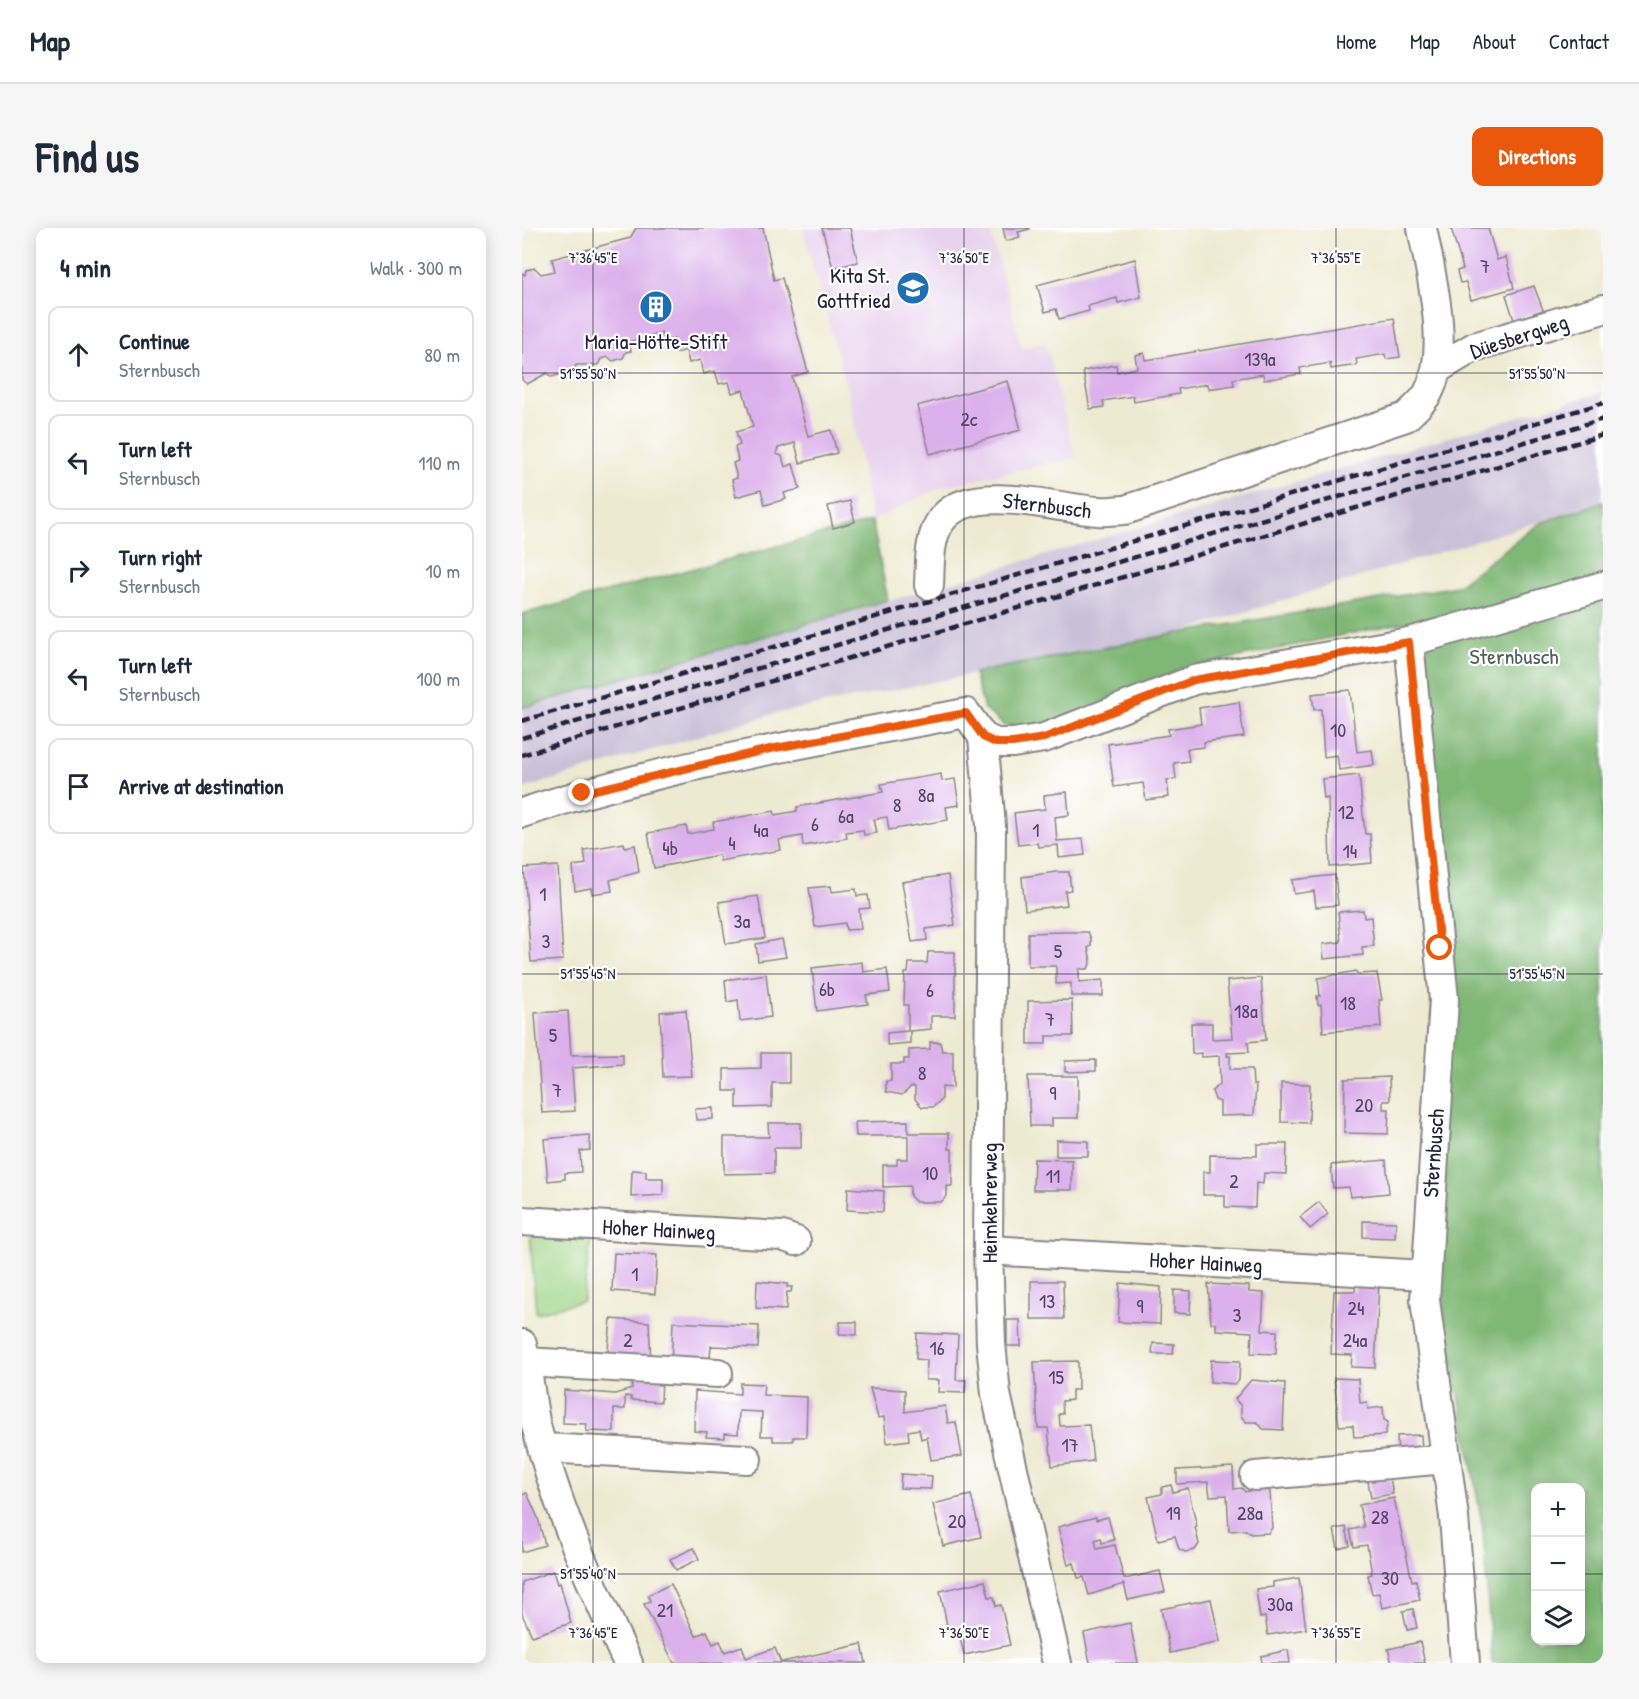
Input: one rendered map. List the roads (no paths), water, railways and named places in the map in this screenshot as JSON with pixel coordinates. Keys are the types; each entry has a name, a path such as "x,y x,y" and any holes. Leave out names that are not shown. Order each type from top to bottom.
{"street":[{"name":"Sternbusch","path":"929,585 930,560 936,529 949,512 967,503 992,498 1099,512 1125,510 1406,417 1427,395 1437,369 1438,342 1435,308 1422,228"},
{"name":"Düesbergweg","path":"1437,369 1474,347 1603,309"},
{"path":"522,813 582,793 770,749 966,713 983,737 996,743 1044,738 1194,680 1409,642 1603,586"},
{"name":"Sternbusch","path":"1409,642 1444,1000 1425,1300 1454,1517 1465,1663"},
{"name":"Heimkehrerweg","path":"983,737 991,837 988,1250 991,1343 996,1394 1057,1663"},
{"name":"Hoher Hainweg","path":"522,1221 782,1236 796,1241"},
{"name":"Hoher Hainweg","path":"988,1250 1425,1275"},
{"path":"628,1663 594,1590 544,1448 536,1421 524,1353 718,1373"},
{"path":"544,1448 747,1459"},
{"path":"1256,1476 1446,1459"}],"railway":[{"path":"522,721 1603,403"},
{"path":"522,738 1603,419"},
{"path":"522,755 1603,435"}],"place":[{"name":"Kita St. Gottfried","path":"913,288"},
{"name":"Maria-Hötte-Stift","path":"656,307"}]}
